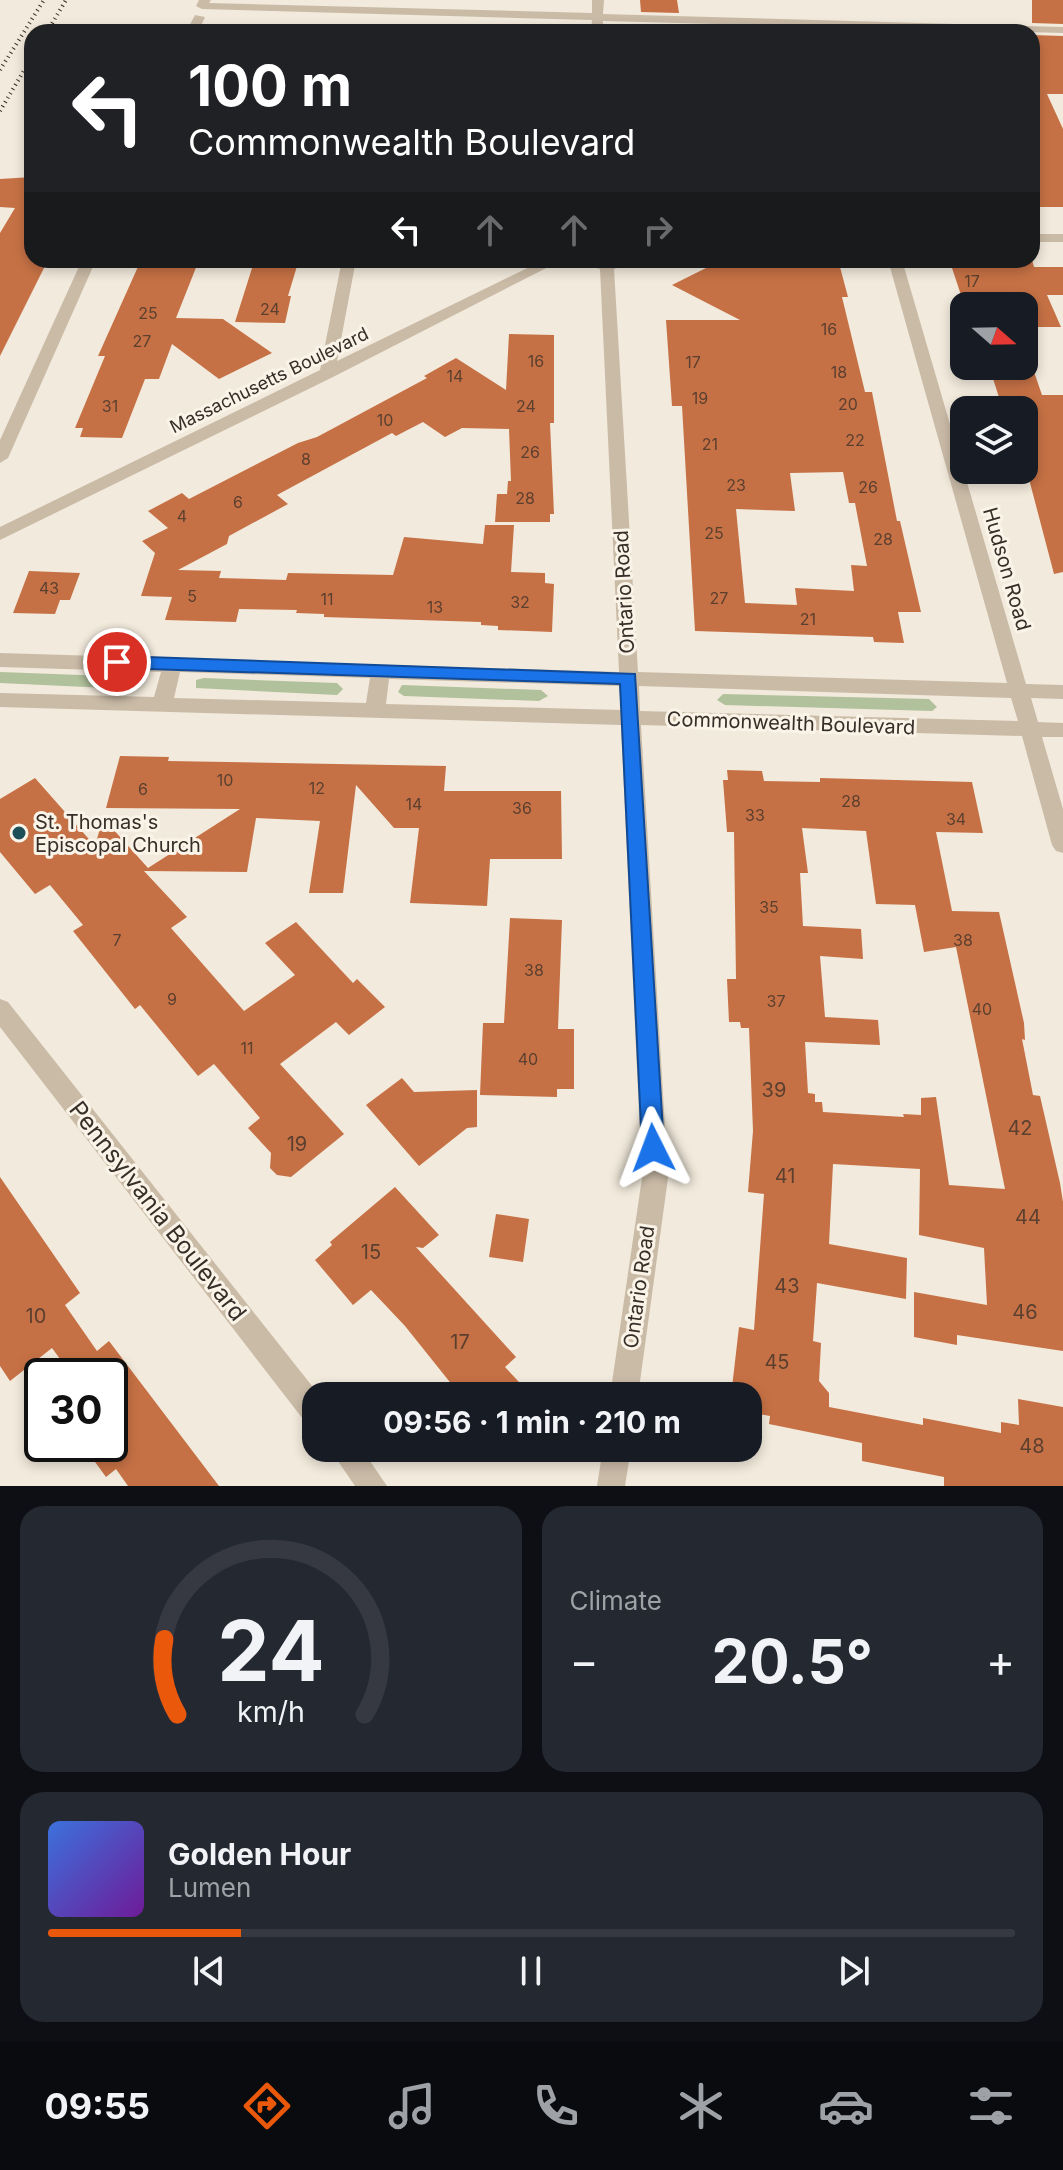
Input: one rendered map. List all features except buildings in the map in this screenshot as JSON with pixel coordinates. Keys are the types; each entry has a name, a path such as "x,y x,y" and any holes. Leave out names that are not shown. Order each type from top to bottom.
{"street":[{"path":"598,0 598,24"},
{"path":"202,8 598,17 745,24"},
{"path":"1040,30 1063,30"},
{"path":"1040,238 1063,238"},
{"path":"0,458 85,268"},
{"path":"327,374 347,268"},
{"name":"Massachusetts Boulevard","path":"0,534 539,268"},
{"name":"Ontario Road","path":"607,268 655,1178 626,1382"},
{"name":"Hudson Road","path":"897,268 1063,845"},
{"name":"Commonwealth Boulevard","path":"0,660 1063,692"},
{"path":"162,705 173,664"},
{"path":"375,711 380,671"},
{"name":"Commonwealth Boulevard","path":"0,700 1063,730"},
{"name":"Pennsylvania Boulevard","path":"0,1009 302,1395"},
{"path":"354,1462 373,1486"},
{"path":"611,1486 615,1462"}],"green space":[{"path":"0,672 134,677 139,683 129,689 0,683"},
{"path":"196,680 337,683 343,689 337,695 196,688"},
{"path":"402,685 541,690 548,696 539,701 404,696 398,692"},
{"path":"723,694 929,699 937,707 932,711 725,705 717,700"}],"railway":[{"path":"29,24 44,0"},
{"path":"52,24 66,0"},
{"path":"0,70 24,32"},
{"path":"0,111 24,70"}],"place":[{"name":"St. Thomas's Episcopal Church","path":"19,833"}],"route":[{"path":"117,662 629,678 653,1148"}]}
